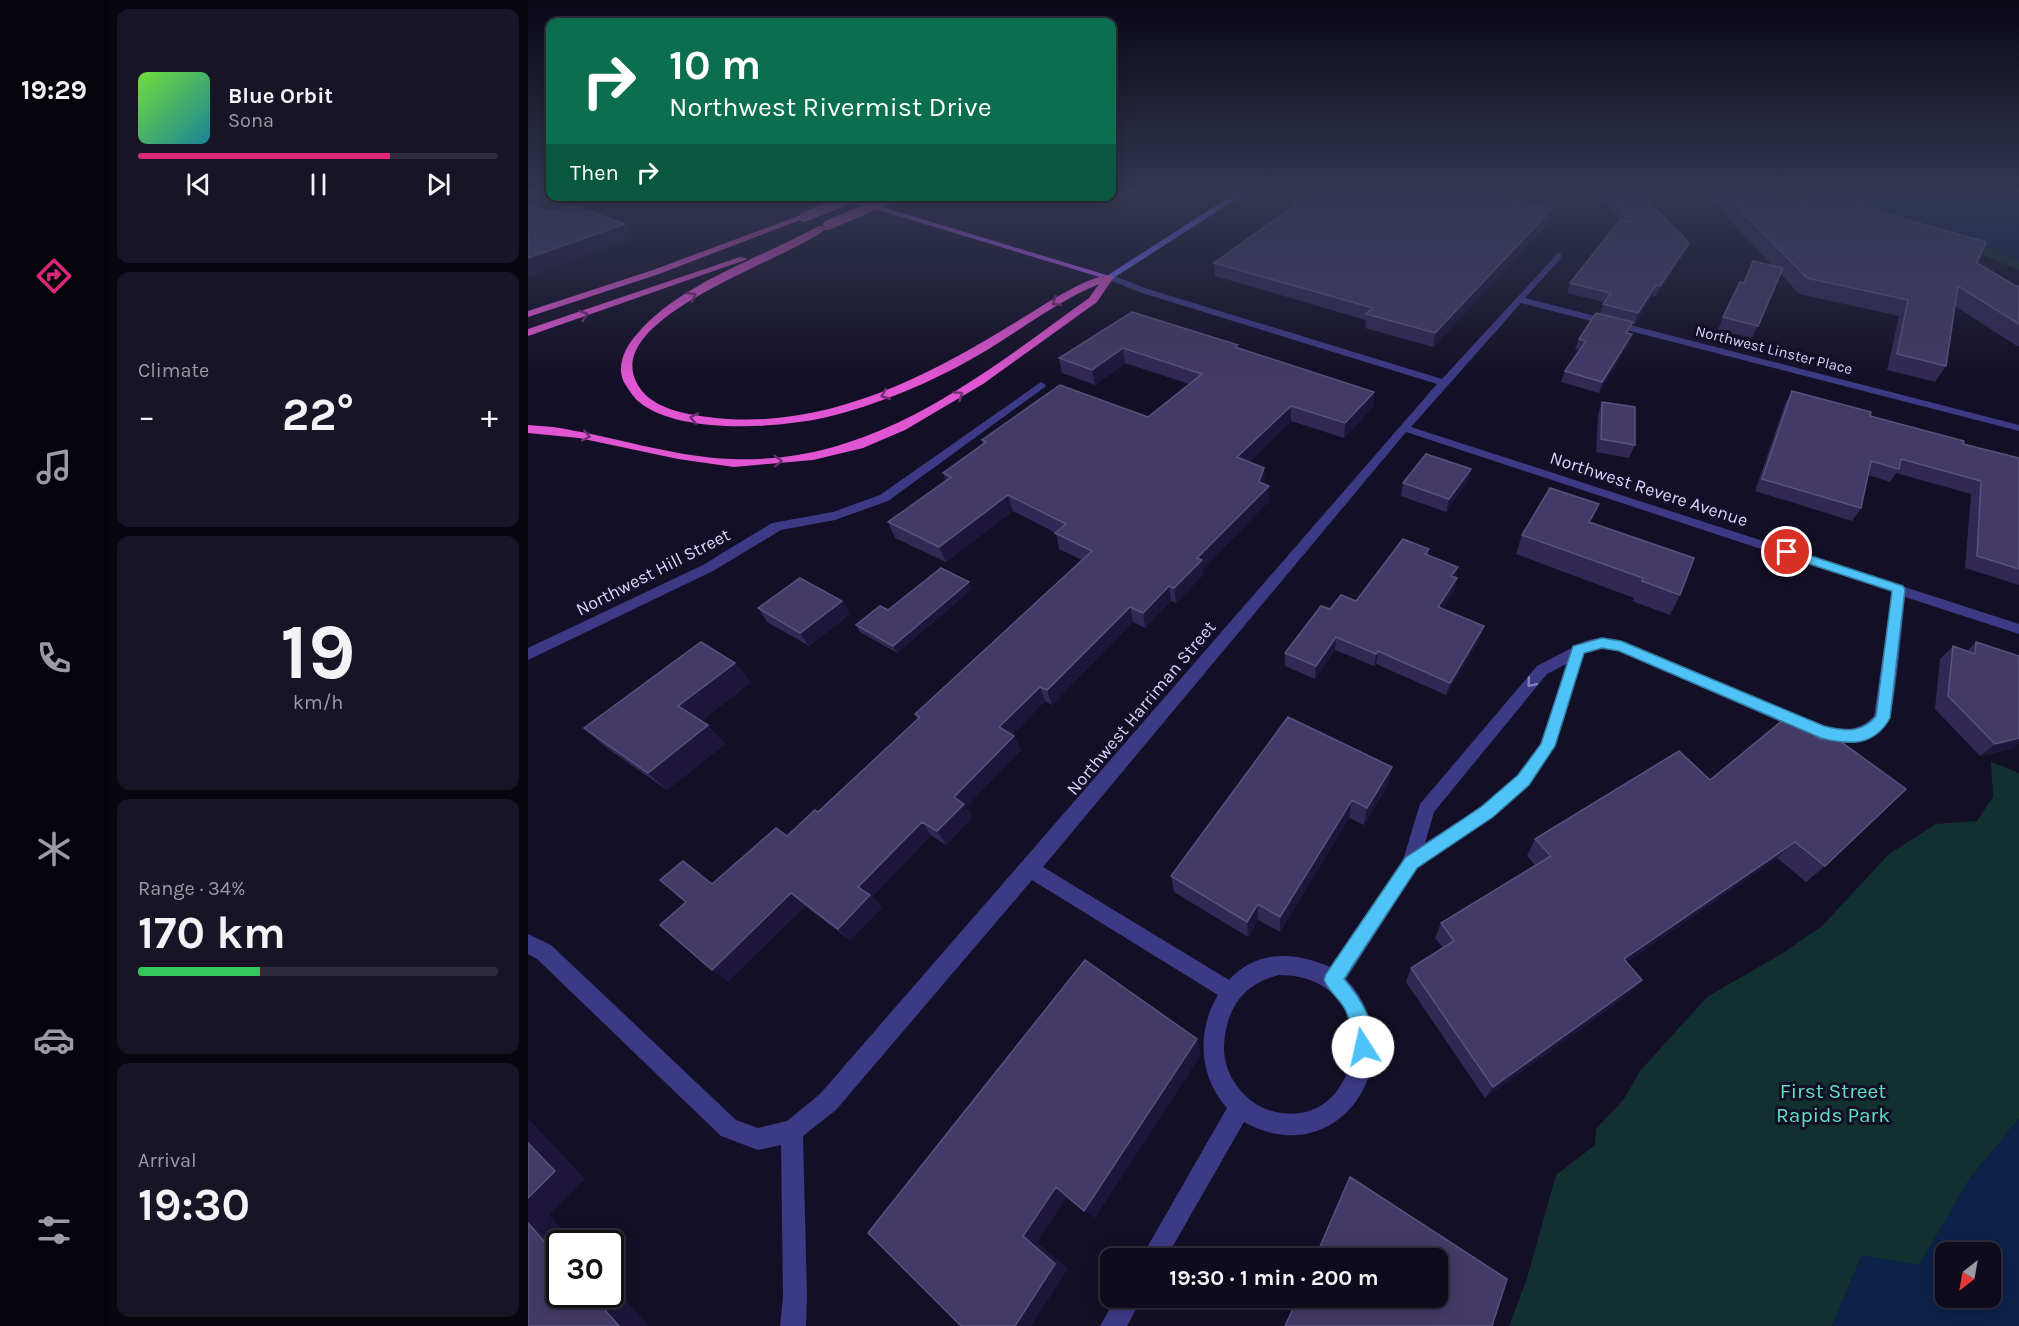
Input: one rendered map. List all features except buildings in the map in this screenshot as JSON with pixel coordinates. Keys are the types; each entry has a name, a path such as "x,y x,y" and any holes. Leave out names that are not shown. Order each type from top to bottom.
{"highway":[{"path":"528,314 706,254"},
{"path":"528,333 668,286 752,254"},
{"path":"771,254 692,295 646,329 630,351 624,371 632,388 645,403 677,415 716,423 765,423 821,415 880,397 937,372 977,351 1071,293 1108,277"},
{"path":"528,429 560,430 670,454 731,463 788,461 846,450 900,430 935,411 1093,300 1108,277"}],"main road":[{"path":"1033,254 1108,277 1145,254"}],"street":[{"name":"Northwest Harriman Street","path":"528,944 544,952 729,1128 758,1139 792,1131 828,1102 1030,869 1404,428 1558,256"},
{"path":"1108,277 1155,295 1444,383"},
{"name":"Northwest Linster Place","path":"1521,300 2019,428"},
{"name":"Northwest Hill Street","path":"528,654 708,568 777,526 835,516 884,498 1041,385"},
{"name":"Northwest Revere Avenue","path":"1404,428 2019,629"},
{"path":"1333,980 1411,863 1426,809 1542,670 1578,650 1602,643 1621,646 1821,732 1845,738 1863,735 1875,727 1882,718 1899,589"},
{"path":"1411,863 1487,812 1524,780 1548,746 1578,650"},
{"path":"1030,869 1231,992"},
{"path":"1279,965 1308,967 1333,980 1352,1002 1363,1032 1363,1062 1351,1093 1328,1115 1300,1125 1268,1122 1240,1107 1221,1081 1213,1050 1217,1019 1231,992 1253,974 1279,965"},
{"path":"1158,1248 1240,1107"},
{"path":"792,1131 795,1297 793,1326"},
{"path":"1113,1326 1124,1308"}],"green space":[{"path":"1979,254 2003,254 2019,261 2019,270"},
{"name":"First Street Rapids Park","path":"1991,762 2019,773 2019,1119 1970,1178 1919,1266 1862,1255 1832,1326 1509,1326 1527,1278 1556,1175 1595,1145 1596,1129 1624,1099 1640,1071 1707,997 1783,953 1822,926 1889,854 1936,824 1977,821 1993,797"}],"water":[{"path":"2003,254 2019,254 2019,261"},
{"path":"2019,1119 2019,1326 1832,1326 1862,1255 1919,1265 1970,1178"}],"route":[{"path":"1363,1047 1363,1032 1352,1002 1333,980 1411,863 1487,812 1524,780 1548,746 1578,650 1602,643 1621,646 1821,732 1845,738 1863,735 1875,727 1882,718 1899,589 1787,552"}]}
